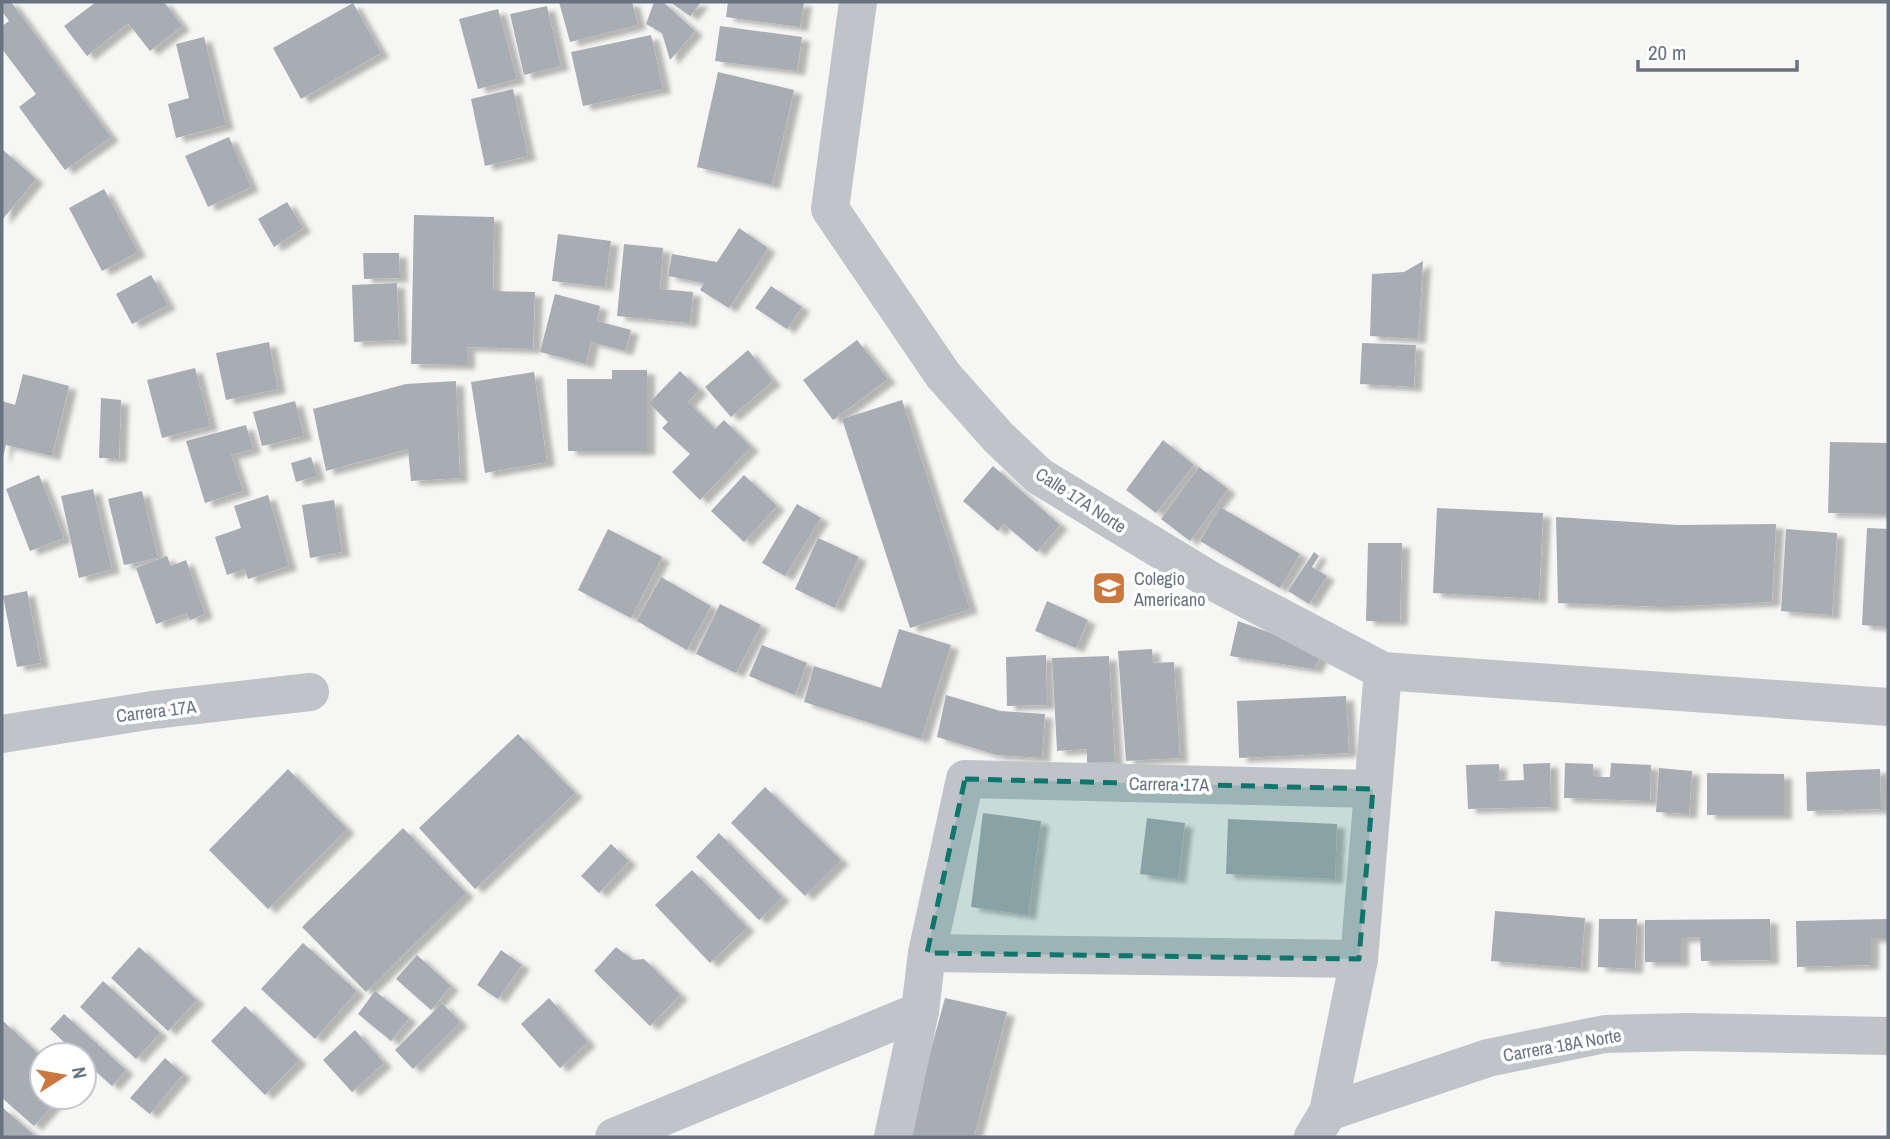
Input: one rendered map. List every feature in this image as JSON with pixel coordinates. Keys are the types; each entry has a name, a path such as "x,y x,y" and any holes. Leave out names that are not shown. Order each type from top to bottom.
{"street":[{"name":"Calle 17A Norte","path":"858,2 830,209 943,375 998,437 1039,476 1210,580 1383,671"},
{"path":"1321,1125 1359,959 1383,671 1888,707"},
{"name":"Carrera 17A","path":"2,734 153,710 310,692"},
{"name":"Carrera 17A","path":"926,953 965,779 1373,789"},
{"path":"893,1137 920,1011 926,953 1359,959"},
{"path":"614,1137 920,1011"},
{"name":"Carrera 18A Norte","path":"1321,1125 1488,1058 1605,1034 1688,1032 1888,1036"}],"highlighted area":[{"path":"965,779 1373,789 1359,959 927,953"}],"building":[{"path":"2,2 11,2 111,137 65,170 19,107 36,94 2,49 2,26 9,21 2,11"},
{"path":"96,2 164,2 182,26 150,51 128,23 87,56 64,26"},
{"path":"559,2 632,2 638,25 570,42"},
{"path":"654,2 663,2 695,31 670,60 662,33 646,24"},
{"path":"670,2 701,2 690,16"},
{"path":"728,2 804,2 800,27 726,17"},
{"path":"353,3 381,53 301,99 273,48"},
{"path":"547,6 561,66 524,75 510,14"},
{"path":"498,9 517,79 478,89 459,19"},
{"path":"720,26 802,37 797,71 715,61"},
{"path":"651,35 663,89 583,106 571,52"},
{"path":"204,37 226,125 176,138 168,104 189,98 176,44"},
{"path":"718,72 794,90 772,185 697,167"},
{"path":"513,89 528,156 485,166 471,99"},
{"path":"229,137 251,187 208,207 185,156"},
{"path":"2,149 36,179 2,220"},
{"path":"104,189 138,252 102,271 69,208"},
{"path":"287,202 303,228 274,247 258,219"},
{"path":"414,215 494,217 493,291 535,292 533,349 467,347 467,365 411,364"},
{"path":"739,228 768,248 729,308 700,290 704,283 668,276 672,254 717,262"},
{"path":"558,234 611,241 605,287 552,281"},
{"path":"624,244 663,248 660,289 693,292 690,323 617,316"},
{"path":"363,253 399,253 400,278 364,279"},
{"path":"1423,261 1418,339 1370,336 1372,274 1404,272"},
{"path":"151,275 168,305 132,324 116,294"},
{"path":"397,283 399,340 354,342 352,285"},
{"path":"771,286 802,307 787,329 755,308"},
{"path":"555,294 600,306 597,321 631,330 625,351 591,342 586,364 540,352"},
{"path":"857,340 888,379 833,420 803,380"},
{"path":"269,342 278,389 226,400 216,353"},
{"path":"1362,343 1416,345 1414,387 1360,384"},
{"path":"748,350 773,381 731,417 705,387"},
{"path":"195,368 210,426 162,438 147,380"},
{"path":"612,370 647,370 647,451 568,451 567,379 612,379"},
{"path":"680,371 699,390 688,402 715,429 724,420 751,447 700,500 672,472 690,454 662,428 668,422 649,403"},
{"path":"534,372 547,462 485,473 471,382"},
{"path":"23,374 69,386 52,456 6,445 2,460 2,401 15,405"},
{"path":"456,381 460,478 411,481 408,449 326,471 313,409 406,384"},
{"path":"101,398 121,400 119,458 99,458"},
{"path":"902,400 970,609 910,628 842,419"},
{"path":"295,401 304,436 262,446 253,412"},
{"path":"246,425 253,449 231,455 243,491 205,503 186,441"},
{"path":"1163,440 1194,465 1156,513 1126,490"},
{"path":"1830,442 1888,443 1888,514 1828,513"},
{"path":"311,457 317,476 296,482 291,463"},
{"path":"993,466 1060,525 1037,552 1004,524 998,531 963,501"},
{"path":"1199,467 1228,489 1190,541 1161,519"},
{"path":"39,475 64,538 30,551 6,489"},
{"path":"744,475 777,506 744,542 711,511"},
{"path":"93,489 112,569 79,578 61,496"},
{"path":"142,491 158,558 124,565 108,499"},
{"path":"268,495 289,566 248,579 245,569 227,575 215,537 241,528 234,506"},
{"path":"334,500 342,552 310,558 302,505"},
{"path":"797,504 821,518 785,576 762,563"},
{"path":"1220,507 1300,554 1280,588 1200,541"},
{"path":"1437,508 1543,513 1539,599 1433,593"},
{"path":"1556,517 1678,525 1776,524 1772,602 1664,607 1558,603"},
{"path":"1867,528 1888,529 1888,627 1862,625"},
{"path":"608,529 662,557 631,618 578,590"},
{"path":"1786,529 1837,533 1832,615 1781,611"},
{"path":"818,538 859,557 835,608 795,589"},
{"path":"1368,543 1402,543 1400,621 1366,621"},
{"path":"1314,552 1319,556 1312,567 1327,576 1309,604 1288,591"},
{"path":"167,556 171,566 186,560 205,614 190,620 187,613 156,624 136,568"},
{"path":"661,577 711,606 687,650 637,621"},
{"path":"27,591 41,663 17,667 3,596"},
{"path":"1047,601 1088,620 1076,648 1035,631"},
{"path":"720,604 761,625 736,673 696,654"},
{"path":"1238,621 1323,652 1314,669 1230,656"},
{"path":"899,629 951,645 921,739 804,702 814,666 881,688"},
{"path":"762,645 807,663 795,695 749,676"},
{"path":"1152,649 1153,663 1174,662 1180,758 1126,761 1118,651"},
{"path":"1046,655 1047,705 1007,706 1006,657"},
{"path":"1109,656 1115,762 1087,763 1087,749 1057,751 1052,658"},
{"path":"946,695 1000,711 1045,714 1042,758 997,755 937,737"},
{"path":"1346,696 1349,753 1239,758 1237,701"},
{"path":"518,734 575,793 475,889 419,828"},
{"path":"1550,763 1551,807 1468,809 1466,765 1499,764 1499,781 1524,780 1523,764"},
{"path":"1565,763 1593,764 1593,777 1610,777 1611,763 1651,765 1650,801 1564,798"},
{"path":"1659,768 1692,771 1689,814 1656,812"},
{"path":"288,769 347,829 268,909 209,850"},
{"path":"1880,769 1881,809 1807,811 1806,772"},
{"path":"1707,773 1784,774 1784,815 1707,815"},
{"path":"765,787 841,860 805,896 731,823"},
{"path":"983,813 1041,821 1028,915 971,907"},
{"path":"1147,818 1185,823 1178,879 1140,874"},
{"path":"1228,819 1337,824 1335,879 1226,874"},
{"path":"403,828 466,893 366,992 302,927"},
{"path":"719,833 782,897 759,920 696,857"},
{"path":"611,844 629,861 599,893 581,876"},
{"path":"692,870 747,927 710,963 655,905"},
{"path":"1495,911 1585,918 1581,968 1491,961"},
{"path":"1599,919 1637,919 1635,969 1598,967"},
{"path":"1770,919 1771,960 1701,961 1700,937 1681,938 1681,962 1645,962 1645,920"},
{"path":"1888,919 1888,938 1871,938 1871,965 1797,967 1796,921"},
{"path":"303,943 357,991 315,1039 261,989"},
{"path":"139,947 197,1000 168,1031 111,978"},
{"path":"616,947 633,960 644,959 680,995 650,1026 594,971"},
{"path":"501,950 522,965 498,999 477,985"},
{"path":"417,955 451,986 431,1010 396,979"},
{"path":"103,981 160,1033 136,1059 80,1007"},
{"path":"375,991 409,1018 391,1041 358,1014"},
{"path":"549,998 588,1042 560,1068 521,1024"},
{"path":"945,998 1007,1012 974,1137 907,1137"},
{"path":"442,1003 460,1022 413,1069 395,1050"},
{"path":"245,1006 299,1060 265,1095 211,1041"},
{"path":"64,1014 94,1041 63,1041 50,1029"},
{"path":"2,1020 28,1044 28,1111 47,1111 34,1126 2,1098"},
{"path":"355,1030 384,1063 352,1092 323,1060"},
{"path":"98,1045 126,1070 112,1086 98,1074"},
{"path":"165,1058 183,1074 150,1114 130,1098"},
{"path":"2,1107 33,1134 30,1137 2,1137"}],"place":[{"name":"Colegio Americano","path":"1109,588"}]}
